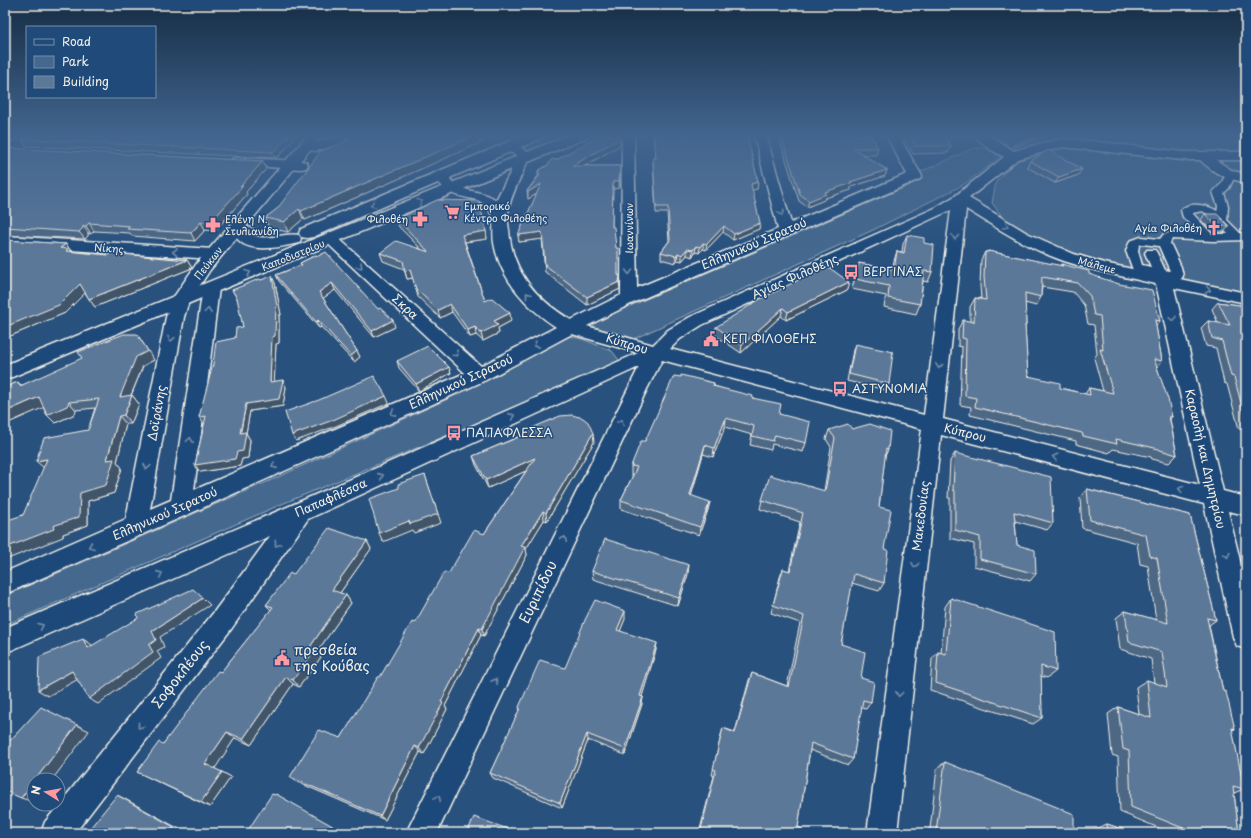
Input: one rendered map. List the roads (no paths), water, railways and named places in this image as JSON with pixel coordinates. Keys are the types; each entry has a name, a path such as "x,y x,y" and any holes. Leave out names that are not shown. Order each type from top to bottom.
{"main road":[{"name":"Πεύκων","path":"216,262 224,258 246,232 288,174"},
{"name":"Πεύκων","path":"212,288 216,262 288,174"},
{"name":"Καποδιστρίου","path":"5,373 332,239 462,174"},
{"name":"Καποδιστρίου","path":"5,359 193,281 216,262 293,239 473,174"},
{"path":"246,232 244,237 254,241 273,242 293,239"},
{"name":"Πεύκων","path":"180,301 193,281"}],"street":[{"name":"Κύπρου","path":"515,174 504,198 500,214 502,243 508,262 519,283 533,301 550,315 570,326 684,360 1246,506"},
{"name":"Ιωαννίνων","path":"628,174 629,298"},
{"path":"771,174 786,231"},
{"name":"Ελληνικού Στρατού","path":"5,583 182,507 479,375 570,326 629,298 915,176 914,174"},
{"name":"Αγίας Φιλοθέης","path":"656,352 673,334 696,321 953,208 992,174"},
{"path":"1226,174 1246,178"},
{"path":"1222,220 1222,206 1218,192 1225,186 1230,176"},
{"path":"450,181 458,191 487,200 500,214"},
{"name":"Μάλεμε","path":"953,208 1062,254 1102,267 1162,277 1246,298"},
{"name":"Μακεδονίας","path":"882,833 932,425 953,208"},
{"path":"1208,237 1187,215 1187,210 1203,208 1212,212 1243,238"},
{"path":"1164,243 1168,236 1175,234 1243,238"},
{"name":"Σκρα","path":"332,239 479,375"},
{"path":"1141,240 1164,243 1177,276 1162,277 1137,267 1132,251 1134,243 1141,240"},
{"name":"Νίκης","path":"5,241 216,262"},
{"path":"1151,253 1162,277"},
{"name":"Καραολή και Δημητρίου","path":"1162,277 1246,637"},
{"path":"182,507 212,288"},
{"name":"Δοϊράνης","path":"136,526 175,317 180,301"},
{"path":"684,360 685,340 696,321"},
{"name":"Παπαφλέσσα","path":"5,641 300,512 656,352"},
{"name":"Ευριπίδου","path":"420,833 656,352"},
{"name":"Σοφοκλέους","path":"56,833 223,620 300,512"}],"place":[{"name":"Εμπορικό Κέντρο Φιλοθέης","path":"452,212"},
{"name":"Φιλοθέη","path":"420,219"},
{"name":"Ελένη Ν. Στυλιανίδη","path":"213,225"},
{"name":"Αγία Φιλοθέη","path":"1214,228"},
{"name":"ΒΕΡΓΙΝΑΣ","path":"851,272"},
{"name":"ΚΕΠ ΦΙΛΟΘΕΗΣ","path":"711,339"},
{"name":"ΑΣΤΥΝΟΜΙΑ","path":"840,389"},
{"name":"ΠΑΠΑΦΛΕΣΣΑ","path":"454,433"},
{"name":"πρεσβεία της Κούβας","path":"282,658"}]}
